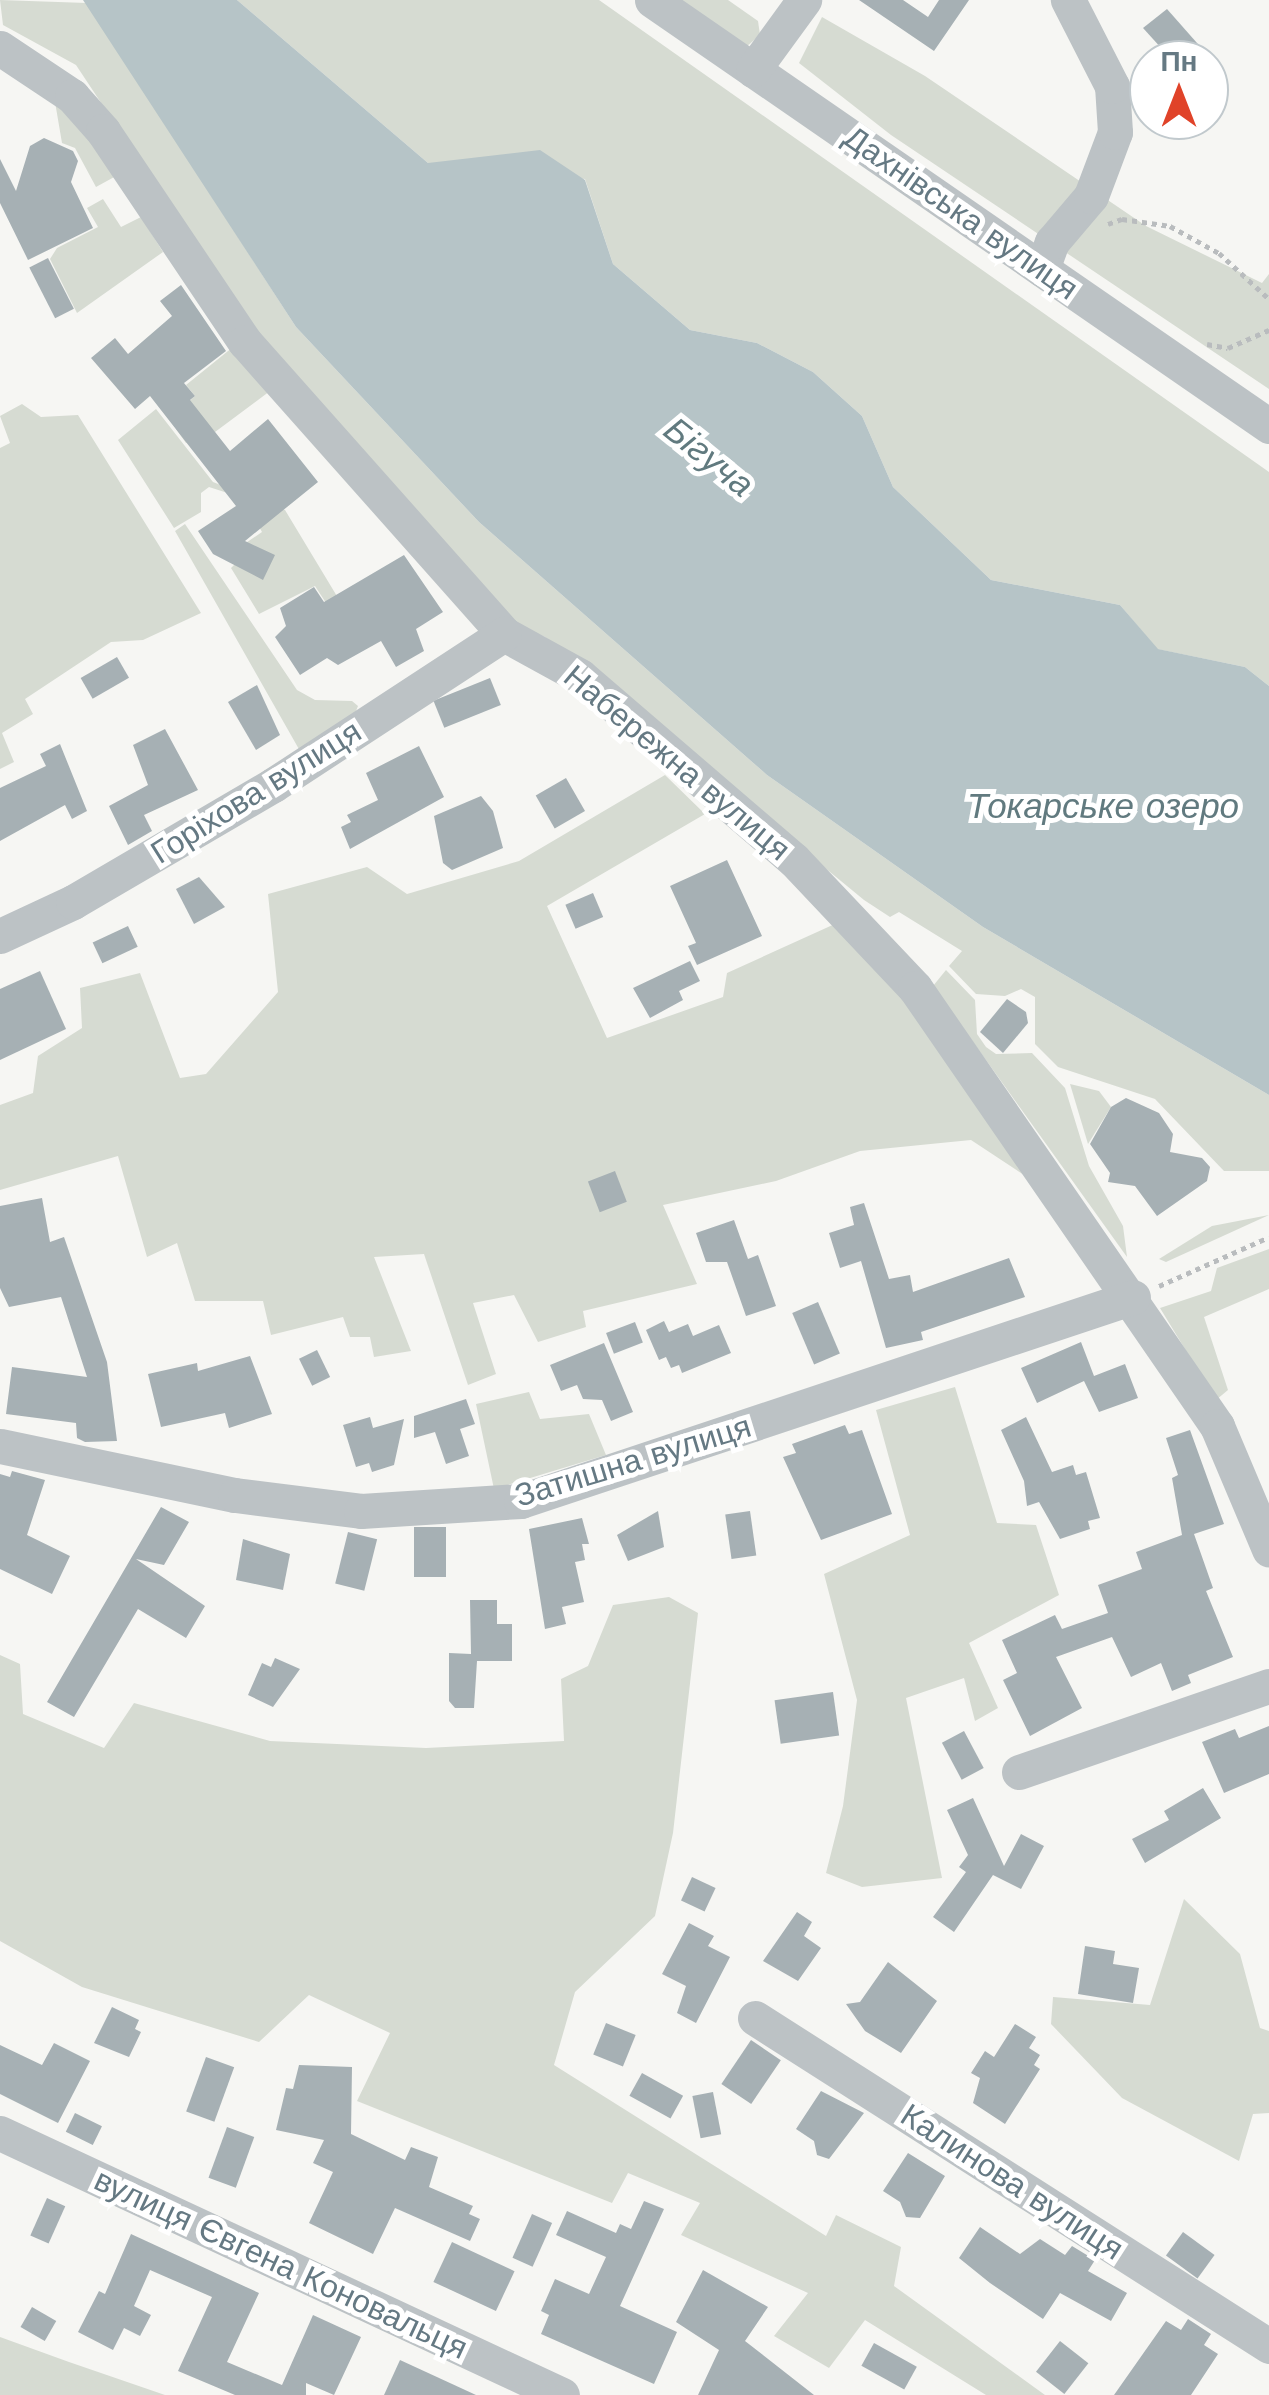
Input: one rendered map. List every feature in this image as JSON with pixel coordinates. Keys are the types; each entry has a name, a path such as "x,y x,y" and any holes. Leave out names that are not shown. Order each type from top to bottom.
{"street":[{"name":"Дахнівська вулиця","path":"652,0 1269,426"},
{"path":"753,70 804,0"},
{"path":"1042,269 1052,242 1091,196 1115,132 1112,86 1068,0"},
{"name":"Набережна вулиця","path":"0,48 72,96 103,132 246,342 504,634 580,676 852,916 964,1051 1133,1297 1217,1426 1269,1549"},
{"name":"Горіхова вулиця","path":"0,936 73,902 273,786 504,634"},
{"name":"Затишна вулиця","path":"0,1446 235,1496 361,1511 521,1501 1133,1297"},
{"path":"1019,1772 1269,1686"},
{"name":"Калинова вулиця","path":"755,2018 1269,2346"},
{"name":"вулиця Євгена Коновальця","path":"0,2132 562,2395"}],"path":[{"path":"1104,225 1122,219 1170,226 1219,253 1269,299"},
{"path":"1198,343 1228,348 1269,330"},
{"path":"1133,1297 1269,1237"}],"shaded area":[{"path":"0,0 87,3 296,327 479,522 767,775 983,927 1269,1095 1269,1171 1224,1171 1155,1099 1058,1067 1035,1044 1035,997 1021,989 1005,996 976,994 949,966 962,951 899,912 890,917 864,900 545,637 507,620 265,350 76,65 3,25"},
{"path":"237,0 599,0 1269,472 1269,686 1245,667 1157,649 1120,605 991,580 893,487 862,416 813,372 757,343 690,330 613,264 585,179 428,163"},
{"path":"674,0 728,0 758,21 760,35 746,47"},
{"path":"822,17 925,76 1146,226 1262,283 1269,274 1269,389 891,135 799,63"},
{"path":"55,102 79,116 116,176 96,187 75,148 62,143"},
{"path":"103,199 121,227 141,217 163,252 77,313 50,259 57,248 98,227 87,208"},
{"path":"233,347 270,391 215,432 208,425 186,443 176,429 195,414 187,403 195,396 186,385"},
{"path":"22,404 41,417 78,415 201,613 143,640 111,642 25,699 33,714 2,733 14,762 0,769 0,448 10,443 0,416"},
{"path":"156,409 213,482 285,510 367,646 358,652 315,586 259,614 231,568 237,562 234,551 262,532 243,498 209,487 201,493 201,512 174,528 118,440"},
{"path":"185,524 297,690 315,700 352,701 358,706 354,716 300,751 175,531"},
{"path":"665,775 705,814 547,906 607,1038 723,997 727,973 837,923 897,991 1033,1181 971,1140 860,1151 776,1181 663,1205 697,1284 583,1311 586,1327 538,1342 514,1295 473,1303 496,1374 468,1385 424,1254 374,1257 411,1351 374,1357 370,1337 350,1337 343,1317 271,1335 263,1301 195,1301 177,1243 147,1257 118,1156 0,1190 0,1105 33,1093 38,1056 82,1028 80,988 140,973 180,1078 206,1074 278,992 268,894 367,867 407,894 519,861"},
{"path":"946,970 975,1000 977,1034 986,1047 996,1054 1032,1053 1065,1088 1089,1166 1123,1226 1127,1257 933,986"},
{"path":"1070,1084 1099,1091 1111,1107 1088,1144"},
{"path":"1269,1215 1166,1262 1159,1259 1212,1226"},
{"path":"1269,1249 1269,1289 1204,1317 1228,1390 1216,1400 1160,1308 1211,1291 1217,1268"},
{"path":"955,1387 997,1523 1036,1525 1059,1595 969,1643 998,1708 975,1721 964,1678 906,1698 942,1878 862,1887 826,1873 843,1806 857,1700 824,1574 910,1535 876,1410"},
{"path":"529,1392 540,1419 589,1414 606,1455 494,1489 476,1404"},
{"path":"669,1597 698,1613 673,1833 655,1916 575,1992 554,2065 826,2236 836,2215 901,2247 894,2286 1045,2395 986,2395 865,2320 829,2368 774,2336 808,2293 681,2235 700,2203 628,2173 612,2203 357,2101 390,2033 309,1995 259,2042 82,1987 0,1941 0,1655 20,1664 23,1714 104,1748 134,1703 270,1741 426,1748 564,1741 561,1679 588,1666 613,1605"},
{"path":"1184,1899 1240,1954 1260,2028 1269,2031 1269,2113 1253,2114 1239,2161 1122,2098 1051,2024 1053,1997 1150,2005"},
{"path":"0,2337 69,2362 165,2395 0,2395"}],"water":[{"name":"Токарське озеро","path":"83,0 237,0 428,163 540,150 585,180 613,264 690,330 757,343 813,372 862,416 893,487 991,580 1120,605 1158,649 1245,667 1269,686 1269,1095 983,927 767,775 479,522 296,327"}],"building":[{"path":"859,0 903,0 928,17 939,0 969,0 934,51"},
{"path":"1167,9 1194,40 1154,40 1143,28"},
{"path":"44,138 73,151 78,161 71,182 93,228 28,260 0,203 0,159 16,191 30,146"},
{"path":"48,258 74,309 55,318 29,268"},
{"path":"181,285 226,351 184,383 195,396 190,400 230,451 268,419 318,482 245,541 275,555 263,580 213,554 198,531 236,506 150,396 135,409 91,358 115,338 128,354 172,316 160,301"},
{"path":"404,555 443,612 416,629 424,651 396,667 381,641 338,665 327,658 300,675 275,637 286,626 280,608 314,587 324,602"},
{"path":"117,657 129,678 93,699 81,678"},
{"path":"490,678 501,705 444,728 433,701"},
{"path":"257,685 280,735 256,750 228,702"},
{"path":"165,729 198,790 144,815 152,831 128,845 109,806 148,785 133,745"},
{"path":"60,744 87,811 72,819 65,805 0,841 0,788 46,766 40,754"},
{"path":"419,746 444,797 350,849 341,827 351,822 347,815 378,800 366,773"},
{"path":"566,778 585,811 555,828 536,796"},
{"path":"481,796 493,811 503,848 452,870 443,863 434,816"},
{"path":"727,860 762,936 697,965 688,946 696,943 670,886"},
{"path":"199,877 225,907 194,924 176,889"},
{"path":"593,893 603,917 576,929 565,905"},
{"path":"128,926 138,947 102,963 93,942"},
{"path":"690,961 700,981 679,991 683,1000 650,1018 633,988"},
{"path":"40,971 66,1029 0,1060 0,989"},
{"path":"1007,999 1026,1012 1028,1023 1003,1053 980,1032"},
{"path":"1126,1098 1159,1113 1173,1134 1170,1152 1202,1158 1210,1167 1207,1181 1157,1216 1135,1186 1108,1182 1110,1173 1090,1144 1111,1107"},
{"path":"615,1171 627,1202 600,1212 588,1181"},
{"path":"42,1198 50,1242 64,1237 107,1362 117,1441 85,1442 77,1438 76,1423 6,1414 12,1367 87,1377 61,1297 9,1307 0,1288 0,1206"},
{"path":"864,1203 889,1279 910,1275 913,1292 1009,1258 1025,1297 921,1332 923,1340 886,1348 861,1261 840,1268 829,1233 854,1225 850,1207"},
{"path":"734,1220 748,1259 758,1255 776,1306 746,1316 727,1262 706,1262 696,1233"},
{"path":"818,1302 840,1354 814,1364 792,1313"},
{"path":"664,1321 669,1332 688,1324 693,1336 719,1325 731,1353 682,1373 679,1365 671,1368 666,1357 659,1360 646,1330"},
{"path":"635,1322 643,1343 614,1354 606,1333"},
{"path":"1081,1342 1094,1376 1125,1364 1138,1398 1099,1412 1084,1381 1037,1403 1021,1368"},
{"path":"604,1343 633,1412 611,1421 602,1400 583,1399 577,1385 561,1391 550,1365"},
{"path":"317,1350 330,1377 312,1386 299,1359"},
{"path":"250,1356 272,1414 229,1428 225,1413 161,1427 148,1374 197,1363 198,1371"},
{"path":"466,1399 475,1424 460,1429 469,1456 446,1464 435,1432 414,1438 414,1416"},
{"path":"370,1417 373,1428 404,1419 394,1465 372,1472 369,1463 356,1467 343,1425"},
{"path":"1026,1417 1052,1472 1073,1465 1076,1475 1086,1472 1100,1518 1088,1521 1090,1529 1060,1539 1039,1502 1027,1506 1024,1481 1001,1430"},
{"path":"845,1425 849,1434 862,1430 892,1514 821,1540 783,1457 796,1453 792,1444"},
{"path":"1190,1430 1224,1524 1194,1534 1213,1588 1206,1591 1233,1657 1188,1675 1191,1683 1172,1691 1161,1663 1131,1677 1112,1637 1056,1657 1082,1708 1030,1736 1003,1680 1017,1673 1002,1640 1055,1615 1062,1629 1108,1613 1098,1585 1142,1569 1136,1552 1182,1535 1172,1478 1178,1475 1166,1438"},
{"path":"12,1471 45,1480 27,1535 70,1556 52,1594 0,1569 0,1474 10,1477"},
{"path":"161,1507 189,1522 164,1565 136,1559 205,1606 186,1638 138,1609 74,1717 47,1702"},
{"path":"658,1511 664,1547 628,1561 617,1535"},
{"path":"750,1511 756,1556 732,1559 725,1514"},
{"path":"582,1518 589,1544 582,1544 585,1560 575,1562 584,1602 562,1607 566,1624 545,1629 529,1529"},
{"path":"414,1527 446,1527 446,1577 414,1577"},
{"path":"348,1532 377,1539 364,1591 335,1583"},
{"path":"243,1539 290,1554 283,1590 236,1580"},
{"path":"470,1600 497,1600 497,1624 512,1624 512,1661 477,1661 474,1708 455,1708 449,1701 449,1653 471,1654"},
{"path":"275,1658 300,1669 273,1707 248,1695 262,1663 271,1667"},
{"path":"833,1692 839,1736 781,1744 775,1700"},
{"path":"1269,1726 1269,1774 1224,1793 1202,1742 1235,1729 1239,1738"},
{"path":"964,1731 984,1768 962,1780 942,1743"},
{"path":"1203,1788 1221,1818 1145,1863 1132,1839 1169,1820 1164,1811"},
{"path":"973,1798 1004,1866 1021,1834 1044,1846 1021,1889 993,1875 954,1932 933,1917 966,1872 959,1867 968,1855 947,1810"},
{"path":"692,1877 716,1888 705,1912 681,1901"},
{"path":"797,1912 812,1922 804,1936 821,1948 798,1981 763,1961"},
{"path":"689,1923 714,1936 708,1946 730,1957 696,2023 677,2013 686,1986 662,1974"},
{"path":"1085,1946 1115,1951 1113,1964 1139,1968 1133,2003 1078,1994"},
{"path":"888,1962 937,2001 901,2053 865,2031 846,2004 860,2002"},
{"path":"112,2007 139,2020 135,2029 141,2032 129,2057 94,2043"},
{"path":"606,2023 636,2035 623,2067 593,2055"},
{"path":"1015,2024 1036,2037 1029,2048 1040,2055 1034,2065 1040,2069 1005,2124 973,2103 980,2078 971,2073 985,2051 994,2057"},
{"path":"751,2040 781,2060 751,2104 721,2084"},
{"path":"54,2043 90,2061 58,2123 0,2094 0,2045 42,2065"},
{"path":"206,2057 234,2067 214,2122 186,2112"},
{"path":"299,2065 352,2067 351,2134 405,2160 411,2147 438,2157 429,2187 473,2206 469,2214 480,2219 470,2241 395,2208 373,2254 309,2223 333,2172 313,2163 324,2140 276,2130 286,2088 293,2089"},
{"path":"642,2073 683,2096 671,2119 629,2096"},
{"path":"821,2091 864,2113 829,2159 817,2155 814,2141 796,2129"},
{"path":"713,2092 721,2134 701,2138 692,2096"},
{"path":"75,2113 102,2126 93,2145 66,2132"},
{"path":"227,2127 254,2137 236,2188 209,2178"},
{"path":"908,2153 945,2176 920,2218 906,2217 900,2202 883,2191"},
{"path":"47,2198 65,2206 49,2244 30,2235"},
{"path":"644,2201 664,2209 620,2306 677,2332 654,2384 541,2334 549,2315 541,2311 555,2279 589,2294 606,2257 556,2235 567,2211 616,2233 620,2224 631,2229"},
{"path":"532,2214 552,2223 533,2267 512,2258"},
{"path":"980,2227 1020,2254 1040,2239 1065,2255 1072,2246 1095,2260 1088,2271 1127,2293 1111,2321 1060,2293 1043,2319 990,2283 959,2258"},
{"path":"1183,2232 1215,2255 1198,2278 1166,2255"},
{"path":"131,2234 259,2293 227,2362 282,2385 313,2315 361,2337 334,2395 306,2383 306,2395 235,2395 178,2371 212,2297 150,2270 134,2306 151,2315 140,2336 124,2328 113,2350 78,2332 99,2291 105,2294"},
{"path":"452,2242 515,2271 496,2311 433,2282"},
{"path":"703,2270 768,2307 745,2341 814,2395 698,2395 719,2350 676,2322"},
{"path":"32,2307 56,2321 45,2341 20,2327"},
{"path":"1188,2319 1211,2334 1204,2345 1218,2354 1191,2395 1114,2395 1166,2321 1181,2330"},
{"path":"1060,2341 1088,2363 1064,2394 1036,2372"},
{"path":"874,2343 917,2367 904,2389 861,2366"},
{"path":"400,2360 476,2395 384,2395"}],"water label":[{"name":"Бігуча","path":"709,457"}]}
